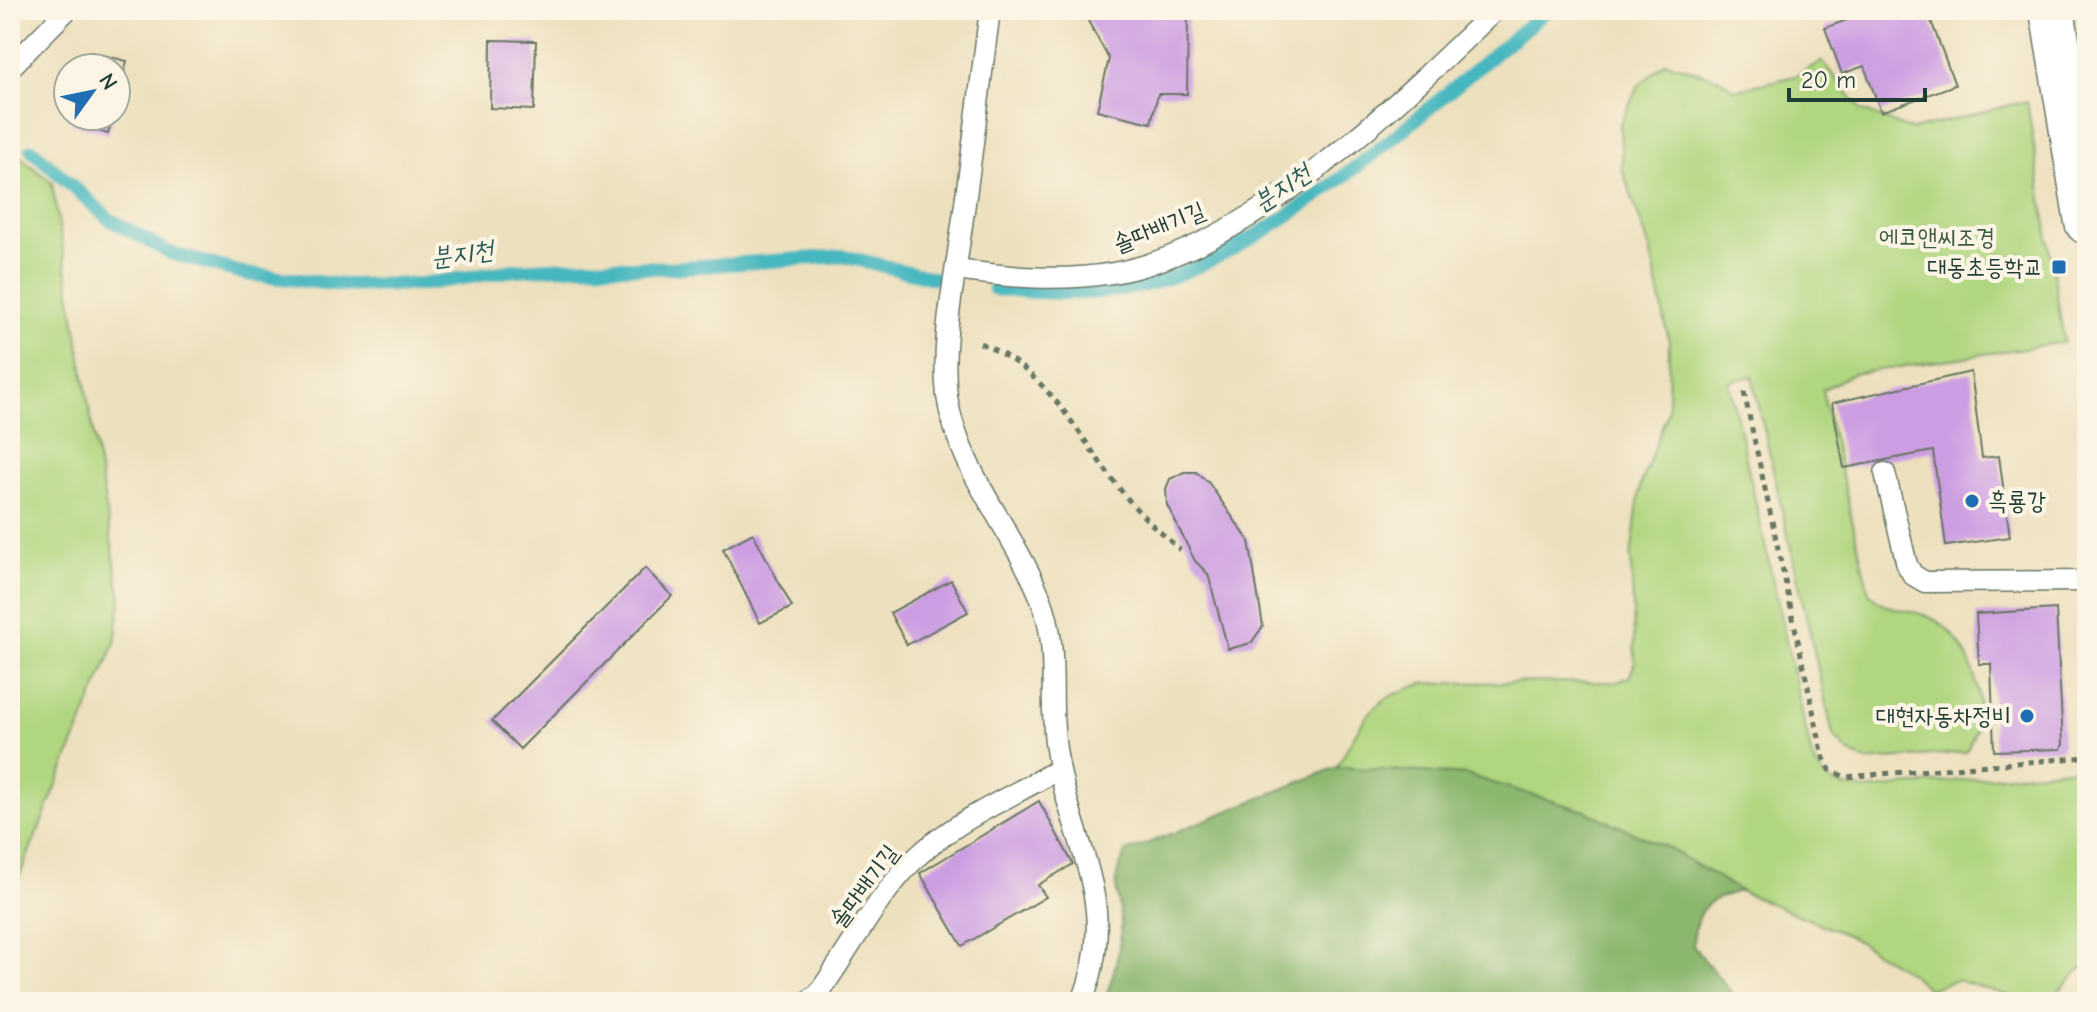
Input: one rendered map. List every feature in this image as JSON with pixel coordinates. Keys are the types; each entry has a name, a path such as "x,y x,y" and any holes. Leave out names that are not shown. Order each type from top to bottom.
{"main road":[{"path":"2052,10 2087,222"}],"lane":[{"path":"11,65 67,10"},
{"path":"990,10 948,334 947,395 954,425 1041,599 1051,635 1059,769 1096,892 1096,939 1091,978 1082,1002"},
{"name":"솔따배기길","path":"956,270 1019,279 1101,275 1152,262 1209,238 1261,209 1306,177 1398,103 1495,10"},
{"path":"1885,473 1907,565 1913,575 1925,582 2087,581"},
{"name":"솔따배기길","path":"807,1002 818,994 896,880 918,856 942,837 1059,769"}],"path":[{"path":"615,10 615,19"},
{"path":"948,334 1000,352 1028,369 1057,399 1124,495 1180,550"},
{"path":"1744,392 1823,756 1830,770 1845,777 2087,757"}],"green space":[{"name":"에코앤씨조경","path":"1822,61 1862,111 1912,130 2027,101 2064,342 1852,374 1822,390 1869,593 1889,606 1938,622 1960,645 1974,675 1979,708 1977,726 1966,752 1867,761 1849,753 1833,735 1752,376 1729,382 1812,758 1822,774 1833,783 1865,790 2087,767 2087,963 2047,1002 2029,1002 1957,980 1928,989 1911,974 1849,936 1740,891 1668,848 1585,811 1467,775 1337,767 1370,713 1391,696 1406,689 1426,683 1618,682 1630,676 1635,663 1631,557 1640,487 1668,410 1669,341 1650,249 1622,169 1620,124 1638,86 1666,62 1720,79 1735,90 1795,76"},
{"path":"10,148 52,183 121,600 115,643 10,899"},
{"path":"1337,767 1467,775 1585,811 1668,848 1740,891 1718,898 1704,908 1696,923 1693,946 1739,1002 1104,1002 1120,941 1117,880 1126,852"}],"building":[{"path":"1082,10 1188,10 1187,94 1158,94 1151,123 1097,110 1109,59"},
{"path":"1843,10 1927,10 1955,85 1881,112 1864,66 1842,74 1825,28 1847,20"},
{"path":"491,40 536,41 534,110 490,108"},
{"path":"1971,372 1982,458 1999,456 2010,537 1946,546 1933,451 1844,468 1832,403"},
{"path":"1184,472 1196,472 1208,482 1249,541 1263,626 1251,643 1228,649 1208,574 1195,561 1167,505 1166,489 1170,479"},
{"path":"753,533 792,607 760,623 723,549"},
{"path":"645,568 672,596 520,749 492,721"},
{"path":"951,580 968,612 907,645 890,613"},
{"path":"2056,609 2061,749 1994,751 1991,664 1979,664 1976,614"},
{"path":"1039,801 1073,864 1038,885 1046,897 962,946 920,873"}],"waterway":[{"name":"분지천","path":"994,289 1075,293 1116,290 1156,282 1208,262 1310,201 1410,124 1548,10"},
{"name":"분지천","path":"32,150 109,219 170,253 246,274 342,285 424,284 515,270 585,266 671,268 843,256 933,278"}],"place":[{"name":"대동초등학교","path":"2059,267"},
{"name":"흑룡강","path":"1972,501"},
{"name":"대현자동차정비","path":"2027,716"}]}
